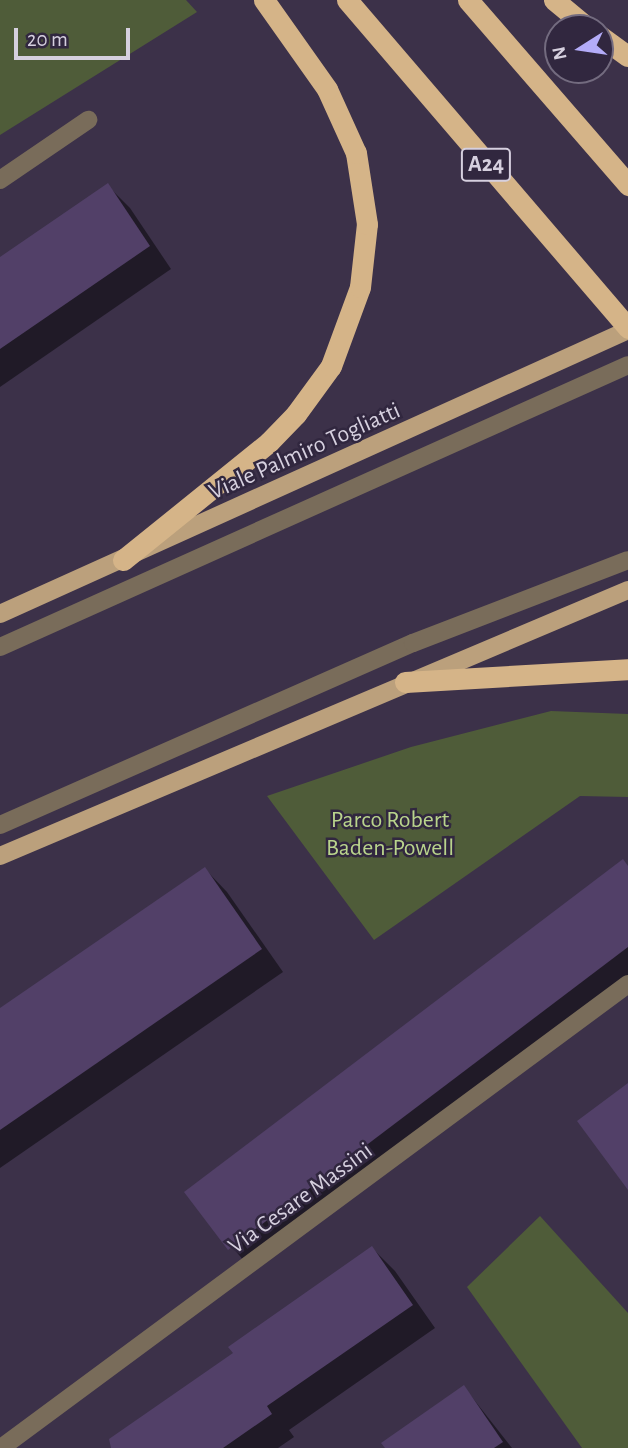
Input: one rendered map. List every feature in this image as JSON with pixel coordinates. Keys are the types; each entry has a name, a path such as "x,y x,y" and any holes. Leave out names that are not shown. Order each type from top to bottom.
{"highway":[{"path":"122,560 283,430 331,366 358,297 367,225 356,153 316,72 264,0"},
{"name":"A24","path":"347,0 628,329"},
{"path":"468,0 628,185"},
{"path":"554,0 571,14"},
{"path":"405,681 628,669"}],"main road":[{"name":"Viale Palmiro Togliatti","path":"0,614 628,329"},
{"path":"0,856 405,681 628,590"}],"street":[{"path":"0,180 88,120"},
{"path":"0,647 628,365"},
{"path":"0,825 413,643 628,560"},
{"name":"Via Cesare Massini","path":"1,1448 628,985"}],"green space":[{"path":"0,0 186,0 197,12 0,135"},
{"name":"Parco Robert Baden-Powell","path":"551,711 628,714 628,797 580,796 374,940 267,796 411,747"},
{"path":"540,1216 628,1313 628,1448 582,1448 467,1287"}],"building":[{"path":"108,183 150,246 0,349 0,257"},
{"path":"623,859 628,866 628,947 228,1250 184,1192"},
{"path":"205,867 262,949 0,1130 0,1008"},
{"path":"628,1083 628,1190 577,1121"},
{"path":"372,1246 413,1305 267,1406 272,1414 223,1448 111,1448 109,1439 233,1353 228,1347"},
{"path":"464,1385 503,1442 494,1448 385,1448 381,1443"}]}
